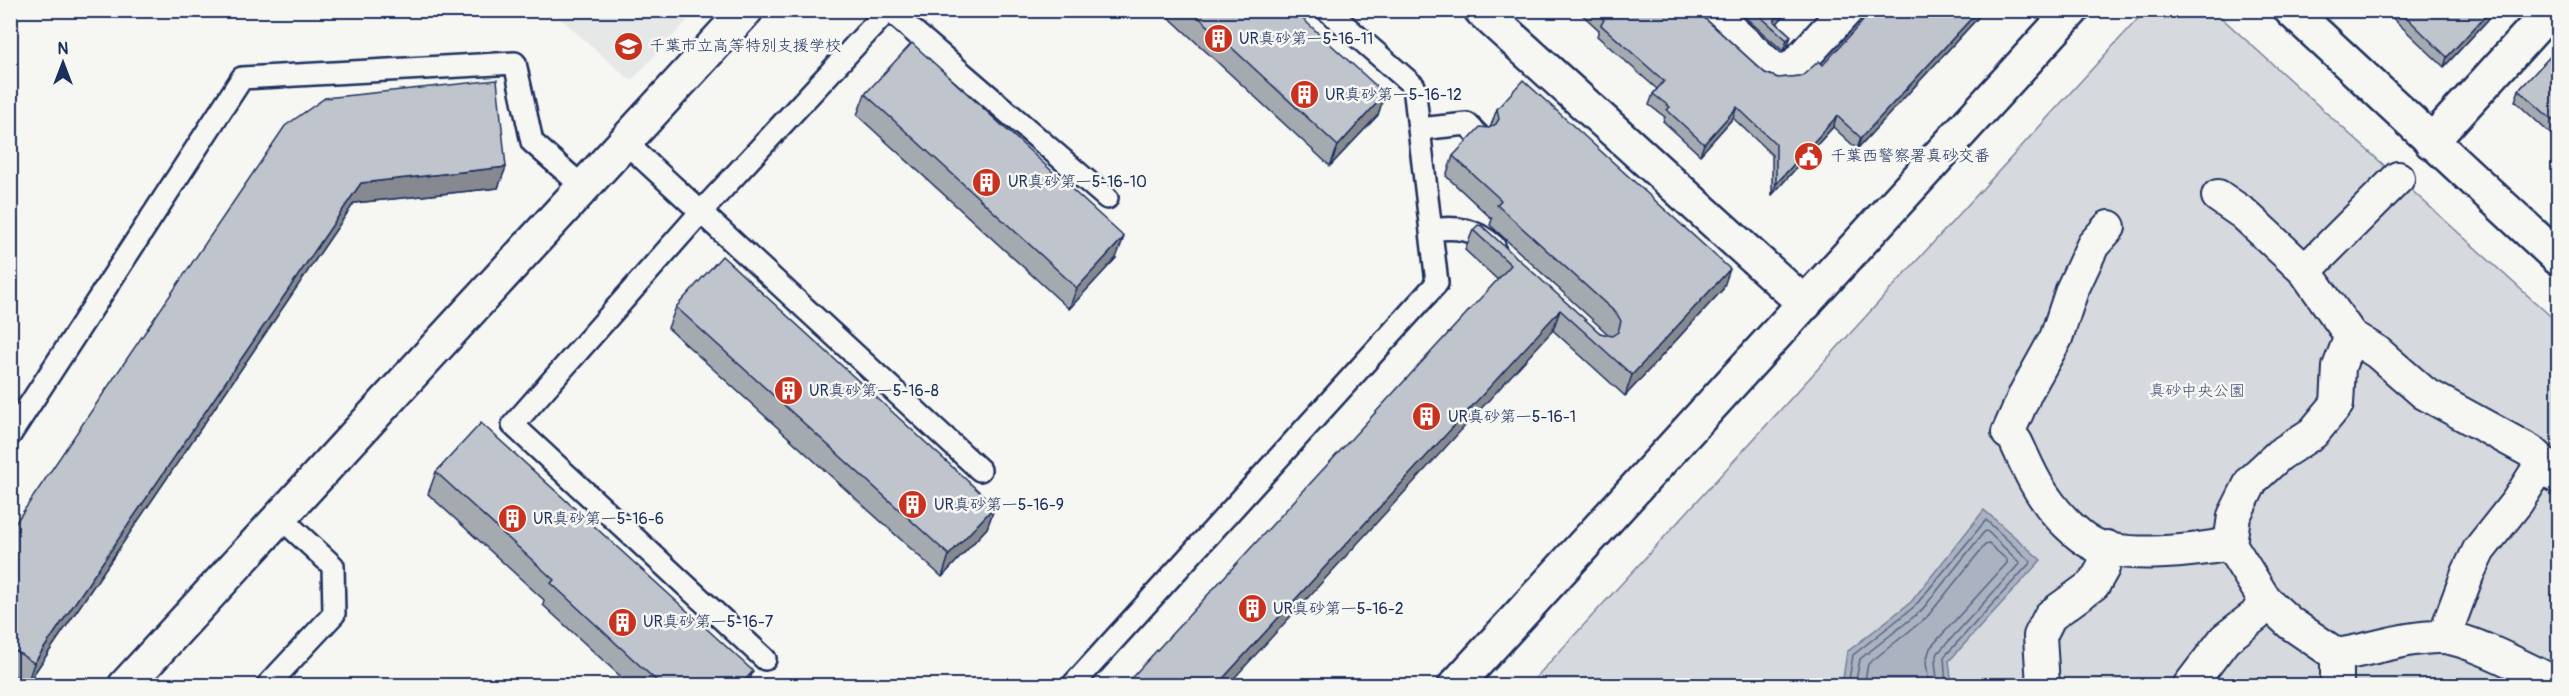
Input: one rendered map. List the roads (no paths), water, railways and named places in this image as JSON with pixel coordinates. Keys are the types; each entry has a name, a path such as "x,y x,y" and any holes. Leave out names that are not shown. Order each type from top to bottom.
{"street":[{"path":"125,686 746,10"},
{"path":"1481,10 1805,304"},
{"path":"1708,10 1774,70 1791,70 1846,10"},
{"path":"1455,686 2072,10"},
{"path":"2291,10 2559,258"},
{"path":"2431,142 2552,10 2559,16"},
{"path":"2305,271 2398,178"},
{"path":"2218,196 2244,214 2305,271 2351,336 2377,352 2424,393 2530,452 2550,470 2479,550 2444,637"},
{"path":"2109,227 2093,245 2072,290 2056,338 2026,392 2012,438 2044,498 2062,519 2092,544 2132,553 2230,544"},
{"path":"2351,336 2339,367 2337,404 2313,433 2279,455 2253,480 2234,516 2230,544 2265,600 2337,670 2409,641 2444,637 2474,647 2559,684"},
{"path":"2043,686 2040,636 2050,616 2094,584 2103,568 2107,547"},
{"path":"2189,686 2225,639 2256,615 2265,600"}],"lane":[{"path":"765,659 513,425 700,213 888,10 1107,198"},
{"path":"1072,686 1437,283 1414,86 1327,10"},
{"path":"10,435 243,78 515,63 532,142 583,187"},
{"path":"1419,129 1467,124 1479,136"},
{"path":"625,142 980,470"},
{"path":"1431,230 1449,227 1481,234 1507,257"},
{"path":"267,686 334,614 333,566 280,518"}],"water":[{"path":"1984,510 2041,560 1949,661 1952,685 1842,685 1847,652 1911,602"}],"place":[{"name":"UR真砂第一5-16-11","path":"1218,39"},
{"name":"千葉市立高等特別支援学校","path":"628,46"},
{"name":"UR真砂第一5-16-12","path":"1304,95"},
{"name":"千葉西警察署真砂交番","path":"1809,156"},
{"name":"UR真砂第一5-16-10","path":"987,182"},
{"name":"UR真砂第一5-16-8","path":"788,391"},
{"name":"UR真砂第一5-16-1","path":"1427,417"},
{"name":"UR真砂第一5-16-9","path":"913,505"},
{"name":"UR真砂第一5-16-6","path":"512,519"},
{"name":"UR真砂第一5-16-2","path":"1252,609"},
{"name":"UR真砂第一5-16-7","path":"622,622"}],"park label":[{"name":"真砂中央公園","path":"2197,391"}]}
